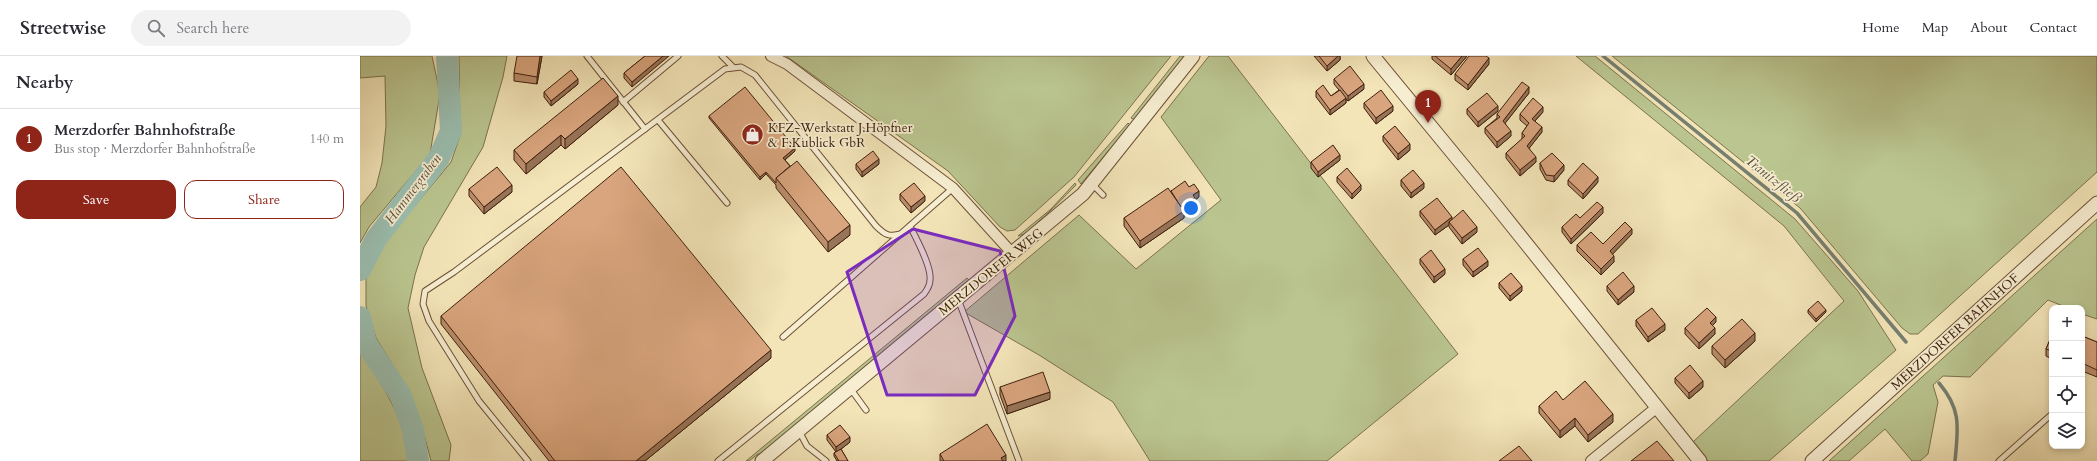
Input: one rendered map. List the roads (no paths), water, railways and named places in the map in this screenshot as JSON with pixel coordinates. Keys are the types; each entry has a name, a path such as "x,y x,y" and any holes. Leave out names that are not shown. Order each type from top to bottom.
{"street":[{"path":"771,56 787,64 953,188 1012,253"},
{"name":"MERZDORFER WEG","path":"762,461 1064,211 1092,183 1193,56"},
{"path":"1373,56 1493,202 1656,408 1700,461"},
{"name":"MERZDORFER BAHNHOF","path":"1812,461 2097,203"},
{"path":"1591,461 1656,408"}],"lane":[{"path":"587,56 645,129"},
{"path":"623,102 678,56"},
{"path":"722,56 733,67"},
{"path":"528,461 479,401 429,321 422,304 425,291 454,272 725,69 741,67 755,75 876,226 884,234 892,236 901,234"},
{"path":"658,120 727,204"},
{"path":"1092,183 1103,195"},
{"path":"783,337 953,188"},
{"path":"718,461 924,294 931,278 930,270 910,226"},
{"path":"957,299 1019,461"},
{"path":"850,388 866,410"},
{"path":"1999,461 2049,417"},
{"path":"798,430 807,446 826,461"}],"waterway":[{"name":"Hammergraben","path":"360,270 376,239 439,158 451,131 447,56"},
{"name":"Tranitzfließ","path":"1603,56 1797,213 1906,342"},
{"name":"Hammergraben","path":"360,317 366,343 401,396 413,430 418,461"},
{"name":"Tranitzfließ","path":"1939,383 1952,402 1957,420 1955,461"}],"place":[{"name":"Merzdorfer Bahnhofstraße","path":"1428,123"},
{"name":"KFZ-Werkstatt J.Höpfner & F.Kublick GbR","path":"752,135"}]}
